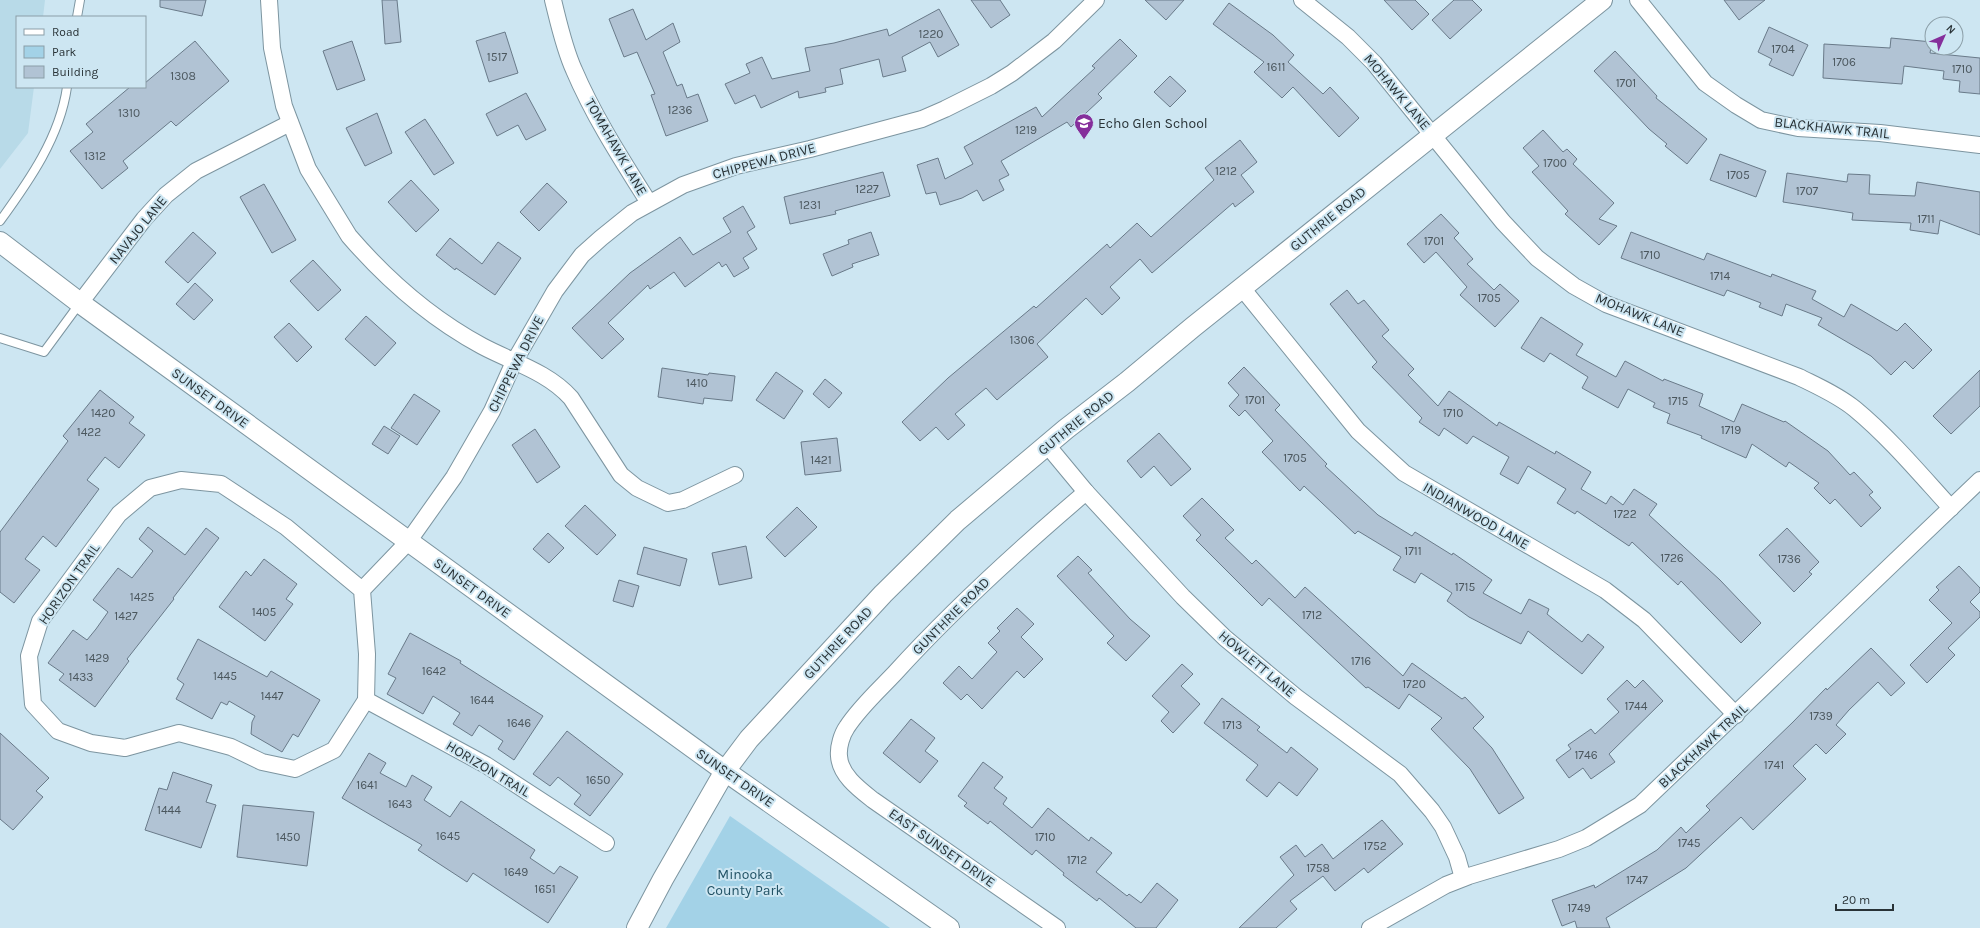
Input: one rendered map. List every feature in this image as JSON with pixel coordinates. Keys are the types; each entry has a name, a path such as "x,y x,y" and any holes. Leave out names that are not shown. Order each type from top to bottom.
{"street":[{"path":"270,0 272,48 284,106 308,169 357,246 404,292 456,331 514,362 550,379 563,389 571,398 621,475 637,488 668,503 683,500 735,475"},
{"name":"TOMAHAWK LANE","path":"553,0 562,36 574,70 602,129 649,203"},
{"name":"CHIPPEWA DRIVE","path":"408,542 454,477 492,411 514,362 555,291 582,255 606,234 649,203 683,184 736,166 810,149 922,118 945,109 991,86 1012,73 1054,41 1096,0"},
{"name":"MOHAWK LANE","path":"1302,0 1348,37 1374,63 1503,222 1537,258 1574,286 1606,304 1799,377 1827,391 1854,408 1878,431 1951,508"},
{"name":"GUTHRIE ROAD","path":"637,928 663,879 725,771 749,739 884,594 958,520 1047,445 1602,0"},
{"name":"BLACKHAWK TRAIL","path":"1638,0 1705,83 1736,105 1761,120 1798,128 1880,133 1980,145"},
{"name":"NAVAJO LANE","path":"80,303 144,220 166,195 196,171 290,122"},
{"name":"SUNSET DRIVE","path":"0,242 80,303 408,542 725,771 949,928"},
{"name":"INDIANWOOD LANE","path":"1242,288 1358,431 1404,473 1605,590 1644,620 1736,715"},
{"name":"HOWLETT LANE","path":"1047,445 1086,492 1183,597 1225,638 1296,697 1400,774 1432,811 1443,827 1457,857 1463,878"},
{"name":"HORIZON TRAIL","path":"362,590 286,527 221,484 181,480 150,488 119,514 40,621 29,656 33,704 58,731 91,743 125,748 179,733 231,747 262,762 295,769 334,750 366,700 486,765 606,843"},
{"name":"BLACKHAWK TRAIL","path":"1370,928 1430,893 1463,878 1559,849 1586,838 1640,806 1980,480"},
{"name":"GUNTHRIE ROAD","path":"839,756 840,742 847,726 904,663 990,576 1086,492"},
{"path":"366,700 367,654 362,590 408,542"},
{"name":"EAST SUNSET DRIVE","path":"839,756 843,768 853,783 873,800 1057,928"}],"lane":[{"path":"78,16 80,0"},
{"path":"0,221 26,186 41,159 65,102 67,88"},
{"path":"0,338 44,352 80,303"}],"shaded area":[{"path":"0,0 45,0 43,16 16,16 16,88 34,88 28,133 0,169"}],"green space":[{"name":"Minooka County Park","path":"730,816 890,928 666,928"}],"building":[{"path":"160,0 206,0 202,16 160,7"},
{"path":"382,0 397,0 401,42 385,44"},
{"path":"971,0 1000,0 1010,15 991,28"},
{"path":"1145,0 1184,0 1166,20"},
{"path":"1384,0 1415,0 1429,14 1412,30"},
{"path":"1454,0 1472,0 1482,10 1450,39 1432,20"},
{"path":"1724,0 1765,0 1739,20"},
{"path":"1229,3 1273,35 1294,55 1288,62 1323,94 1330,87 1359,118 1339,137 1293,87 1282,98 1254,72 1264,62 1213,24"},
{"path":"633,9 646,40 673,23 680,42 663,52 677,86 682,84 687,98 698,94 708,121 666,136 651,95 655,94 637,52 624,57 609,19"},
{"path":"939,9 959,45 938,57 930,42 902,57 906,71 883,77 879,59 840,69 843,84 825,88 826,92 799,98 798,91 761,108 755,95 735,104 725,84 750,73 746,64 762,57 772,79 810,71 805,48 834,43 887,29 889,36"},
{"path":"1769,27 1808,45 1793,76 1769,65 1772,59 1758,52"},
{"path":"505,32 518,73 489,82 476,41"},
{"path":"1891,38 1924,41 1924,56 1960,56 1980,58 1980,94 1959,92 1960,81 1943,79 1944,71 1904,66 1902,84 1823,78 1824,44 1890,48"},
{"path":"1120,39 1137,56 1098,94 1102,98 1071,127 1067,122 1001,161 1009,175 999,180 1004,190 983,201 977,190 962,198 940,205 936,192 926,194 917,165 938,158 945,179 973,164 964,147 1036,107 1042,117 1095,68 1092,66"},
{"path":"195,41 229,81 176,126 171,121 123,161 128,168 102,189 70,151 93,132 86,124 129,88 146,88 146,82"},
{"path":"352,41 365,80 337,90 323,51"},
{"path":"1615,51 1657,96 1656,98 1707,139 1687,164 1665,146 1667,144 1649,129 1594,71"},
{"path":"1170,76 1186,91 1170,107 1154,92"},
{"path":"526,93 546,130 526,140 518,125 497,136 486,114"},
{"path":"377,113 392,153 365,166 346,128"},
{"path":"425,119 454,163 434,175 405,132"},
{"path":"1543,130 1563,152 1567,149 1577,159 1573,164 1614,203 1599,219 1617,226 1599,245 1565,214 1568,211 1532,172 1539,166 1523,148"},
{"path":"1240,140 1257,162 1241,175 1254,192 1235,207 1233,203 1152,273 1140,259 1110,287 1120,298 1102,315 1086,298 1037,344 1048,357 997,400 986,388 955,414 965,425 948,440 936,427 920,441 902,422 948,378 1034,306 1036,308 1107,244 1110,248 1137,223 1151,237 1214,180 1205,168"},
{"path":"1720,154 1766,171 1756,197 1710,180"},
{"path":"883,172 890,196 835,211 836,214 790,224 784,197"},
{"path":"1787,173 1847,182 1848,174 1870,175 1869,194 1915,196 1917,182 1980,192 1980,235 1940,220 1938,234 1910,230 1911,223 1852,220 1853,213 1783,202"},
{"path":"411,180 439,210 416,232 388,202"},
{"path":"547,183 567,202 539,231 520,212"},
{"path":"264,184 296,240 272,253 240,197"},
{"path":"743,206 755,227 747,232 757,249 743,258 749,268 734,277 726,264 722,267 719,262 685,287 674,272 650,289 648,285 608,323 624,339 602,359 572,328 630,273 680,237 693,255 731,232 723,218"},
{"path":"1441,214 1459,233 1454,238 1473,259 1467,264 1494,290 1500,284 1519,301 1495,327 1460,295 1467,287 1436,252 1424,263 1407,244"},
{"path":"193,232 216,253 188,283 165,262"},
{"path":"871,232 879,255 852,264 853,267 832,276 823,254 849,244 848,240"},
{"path":"1631,232 1704,260 1707,253 1771,277 1772,274 1816,291 1812,299 1844,317 1851,304 1897,331 1905,323 1932,350 1913,369 1905,361 1891,375 1871,356 1818,325 1822,318 1786,304 1782,316 1759,307 1761,303 1727,290 1724,296 1621,258"},
{"path":"450,238 482,264 498,242 521,258 495,295 456,268 455,270 436,255"},
{"path":"313,260 341,290 318,311 290,281"},
{"path":"195,283 213,300 194,320 176,304"},
{"path":"1347,290 1358,304 1364,300 1389,330 1382,336 1414,369 1408,375 1438,406 1449,391 1497,426 1499,422 1555,454 1556,451 1591,472 1581,489 1606,504 1611,496 1623,505 1634,489 1657,504 1649,515 1720,580 1761,623 1741,643 1681,581 1678,585 1632,542 1629,546 1577,511 1575,514 1557,503 1566,489 1528,466 1518,484 1500,474 1509,457 1473,436 1467,444 1444,428 1439,436 1419,422 1422,418 1372,367 1377,362 1330,304"},
{"path":"366,316 396,343 375,366 345,339"},
{"path":"1541,317 1583,344 1576,355 1616,377 1625,361 1663,381 1664,379 1703,394 1699,406 1734,422 1742,404 1784,422 1785,421 1828,451 1850,475 1854,472 1873,492 1869,495 1881,508 1861,527 1835,499 1830,504 1814,488 1819,483 1789,462 1786,467 1752,444 1746,458 1701,438 1702,436 1667,423 1670,414 1653,407 1655,403 1628,389 1618,408 1582,388 1588,377 1550,353 1544,362 1521,348"},
{"path":"289,323 312,347 297,362 274,337"},
{"path":"1244,367 1280,405 1275,410 1327,464 1325,466 1378,515 1412,536 1415,532 1452,555 1453,553 1492,580 1483,593 1521,614 1529,599 1549,609 1547,614 1582,642 1588,634 1604,647 1582,674 1528,631 1521,644 1469,617 1447,601 1452,593 1421,573 1415,583 1393,570 1401,557 1358,531 1355,534 1304,486 1300,491 1262,452 1273,441 1245,410 1239,416 1229,406 1239,395 1228,383"},
{"path":"662,368 708,375 709,373 735,376 732,401 704,398 703,404 658,397"},
{"path":"1980,370 1980,406 1951,434 1933,416"},
{"path":"776,372 803,391 784,419 756,400"},
{"path":"825,379 842,393 829,408 813,394"},
{"path":"100,390 134,417 129,423 145,435 119,468 105,457 87,480 99,489 56,547 43,536 25,559 40,570 14,603 0,592 0,532 68,441 63,436"},
{"path":"414,394 440,411 417,445 391,428"},
{"path":"384,426 400,436 388,454 372,444"},
{"path":"535,429 560,467 537,483 512,445"},
{"path":"1159,433 1191,469 1171,486 1154,466 1141,478 1127,461"},
{"path":"837,438 841,471 805,475 801,442"},
{"path":"1202,498 1234,530 1225,538 1252,564 1256,560 1295,598 1305,587 1403,676 1412,663 1462,699 1465,697 1484,717 1473,728 1492,748 1524,798 1499,814 1470,769 1431,729 1442,718 1409,694 1399,709 1368,687 1366,688 1269,598 1262,606 1196,540 1201,535 1183,516"},
{"path":"585,505 616,535 597,555 565,526"},
{"path":"797,507 817,527 785,557 766,537"},
{"path":"148,527 185,555 206,528 219,538 127,659 129,661 95,707 59,680 64,674 48,663 73,630 87,640 96,629 108,612 93,600 118,568 132,578 153,551 139,539"},
{"path":"1787,528 1819,562 1809,572 1812,574 1794,592 1759,555"},
{"path":"548,533 564,548 549,563 533,549"},
{"path":"746,546 752,578 719,585 712,553"},
{"path":"644,547 687,559 680,586 637,574"},
{"path":"1078,556 1092,570 1088,573 1130,619 1150,636 1126,661 1107,643 1114,636 1057,576"},
{"path":"264,559 297,584 286,599 293,604 265,641 219,607 246,571 251,576"},
{"path":"1959,566 1980,588 1980,592 1970,602 1980,612 1980,617 1948,648 1955,655 1927,683 1910,665 1952,623 1929,600 1939,590 1936,587"},
{"path":"619,580 639,586 633,607 613,601"},
{"path":"1017,608 1034,624 1021,637 1043,659 1024,678 1017,671 982,709 967,694 961,700 943,683 959,666 972,679 997,652 988,643 1000,631 997,628"},
{"path":"410,633 461,661 460,663 543,716 514,760 498,749 503,741 479,725 472,736 453,724 460,713 433,696 423,714 387,694 396,678 388,674"},
{"path":"198,639 267,677 271,671 320,700 298,737 293,734 282,752 251,734 252,722 255,716 229,701 227,705 221,702 212,719 176,699 184,684 177,679"},
{"path":"1871,648 1905,683 1891,696 1878,682 1849,710 1836,725 1846,734 1826,754 1816,744 1793,766 1806,779 1753,830 1741,817 1686,868 1606,918 1610,928 1577,928 1575,921 1562,926 1552,900 1594,885 1595,888 1657,850 1681,827 1686,833 1710,810 1706,806 1826,688 1827,690"},
{"path":"1182,664 1193,674 1181,686 1200,704 1173,733 1161,721 1169,712 1152,696"},
{"path":"1627,680 1635,688 1643,680 1663,701 1609,754 1615,762 1591,779 1583,768 1569,778 1556,760 1571,749 1568,745 1591,729 1595,734 1619,712 1607,699"},
{"path":"1222,698 1260,727 1257,730 1287,753 1291,747 1318,769 1297,796 1279,782 1267,797 1246,780 1258,765 1204,723"},
{"path":"911,719 935,738 925,751 938,761 920,783 883,753"},
{"path":"567,731 623,774 590,816 574,804 581,795 558,777 550,786 533,774"},
{"path":"0,733 49,778 36,791 43,797 13,830 0,819"},
{"path":"369,753 386,763 380,773 406,787 412,775 432,787 424,800 450,817 461,801 535,850 530,858 554,874 560,866 578,877 548,923 473,873 467,882 418,850 422,845 342,798"},
{"path":"983,762 1003,777 994,788 1007,798 1003,804 1032,828 1048,808 1089,841 1091,837 1112,853 1096,872 1127,896 1129,894 1141,903 1157,883 1178,900 1156,928 1136,928 1099,898 1097,901 1063,875 1064,873 1036,850 1032,855 990,821 988,824 964,806 967,803 958,796"},
{"path":"173,772 212,785 206,802 216,805 201,848 145,830 159,788 167,790"},
{"path":"243,805 314,812 307,866 237,857"},
{"path":"1382,820 1403,844 1368,873 1364,868 1335,891 1323,876 1290,901 1297,909 1276,928 1239,928 1294,875 1280,857 1296,845 1305,857 1322,844 1333,859"}],"place":[{"name":"Echo Glen School","path":"1084,140"}]}
